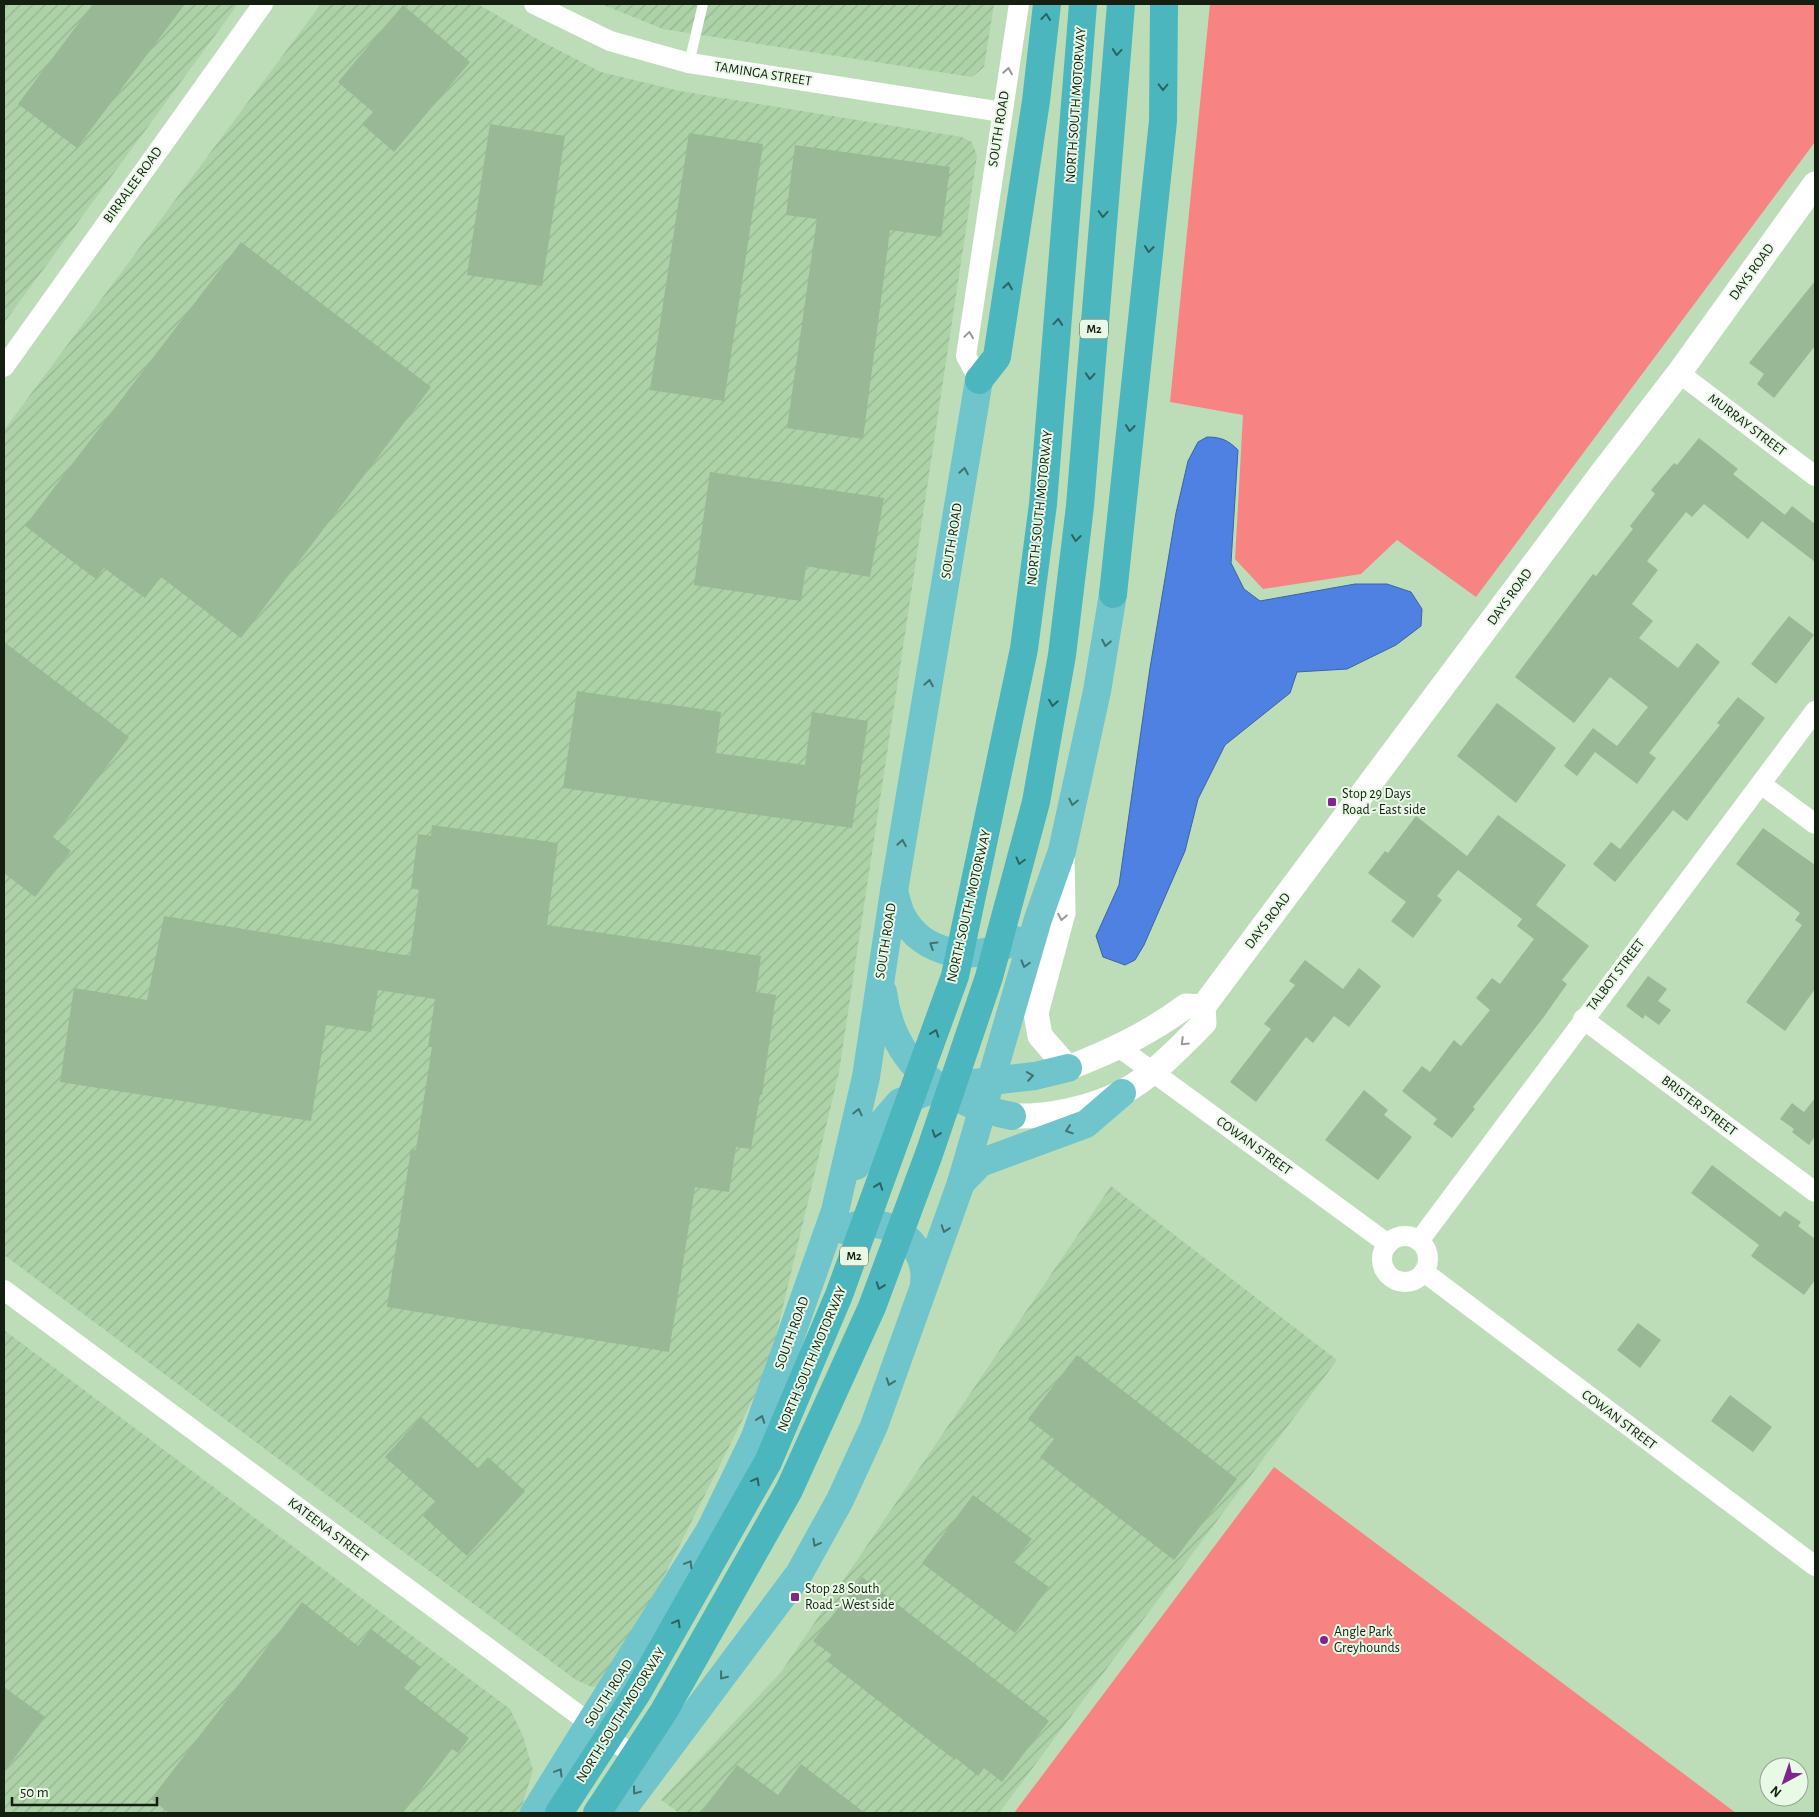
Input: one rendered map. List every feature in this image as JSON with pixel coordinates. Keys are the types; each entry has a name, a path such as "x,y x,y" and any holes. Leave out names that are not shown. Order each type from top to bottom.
{"highway":[{"path":"979,380 997,357 1036,101 1047,4"},
{"name":"NORTH SOUTH MOTORWAY","path":"559,1813 637,1694 768,1462 840,1295 955,976 1024,649 1043,504 1083,4"},
{"name":"M2","path":"597,1813 664,1712 789,1490 872,1308 929,1154 988,977 1036,802 1062,655 1080,506 1121,4"},
{"path":"620,1813 799,1574 840,1500 874,1426 923,1294 961,1183 1038,919 1062,851 1097,691 1113,594 1163,121 1164,4"},
{"name":"SOUTH ROAD","path":"534,1813 588,1723 631,1659 710,1530 755,1436 835,1211 866,1077 894,891 979,380"},
{"path":"894,891 902,915 917,934 939,949 964,955 990,952 1006,945 1014,941 1038,919"},
{"path":"894,891 882,980 884,1002 893,1031 912,1064 940,1087 982,1110 1012,1116"},
{"path":"835,1211 873,1133 900,1102 940,1087 1035,1076 1068,1068"},
{"path":"961,1183 980,1163 1086,1124 1122,1092"},
{"path":"821,1252 830,1240 845,1229 862,1223 881,1224 898,1230 912,1242 922,1258 925,1276 923,1294"}],"street":[{"name":"BIRRALEE ROAD","path":"4,367 263,4"},
{"name":"TAMINGA STREET","path":"534,4 610,41 689,63 1002,112"},
{"name":"SOUTH ROAD","path":"979,380 966,356 1019,4"},
{"name":"DAYS ROAD","path":"1012,1116 1056,1113 1089,1105 1122,1092 1151,1071 1204,1023 1203,1007 1602,473 1680,373 1815,184"},
{"name":"MURRAY STREET","path":"1680,373 1815,476"},
{"name":"TALBOT STREET","path":"1419,1241 1815,711"},
{"path":"1761,784 1815,824"},
{"path":"1062,851 1064,913 1036,1013 1040,1036 1046,1046 1068,1068 1120,1048 1157,1028 1186,1006 1203,1007"},
{"name":"BRISTER STREET","path":"1583,1019 1815,1192"},
{"name":"COWAN STREET","path":"1120,1048 1388,1244"},
{"path":"1406,1236 1419,1241 1424,1246 1428,1259 1424,1272 1419,1278 1405,1282 1390,1277 1385,1272 1382,1257 1388,1244 1393,1239 1406,1236"},
{"name":"COWAN STREET","path":"1424,1272 1815,1566"},
{"name":"KATEENA STREET","path":"4,1290 652,1770"}],"lane":[{"path":"689,63 703,4"}],"shaded area":[{"path":"4,4 238,4 4,323"},
{"path":"321,4 478,4 537,39 601,72 680,91 962,137 972,142 977,156 839,1072 768,1369 615,1674 607,1685 592,1687 576,1680 4,1255 4,430"},
{"path":"601,4 994,4 984,67 972,77 663,29"},
{"path":"1210,4 1815,4 1815,142 1476,597 1397,540 1361,574 1263,589 1235,559 1243,415 1170,402"},
{"path":"1111,1186 1337,1360 999,1813 679,1813 661,1800 781,1672"},
{"path":"4,1330 510,1709 523,1736 533,1770 520,1813 4,1813"},
{"name":"Angle Park Greyhounds","path":"1274,1467 1736,1813 1014,1813"}],"water":[{"path":"1207,437 1224,440 1238,450 1231,563 1244,589 1260,601 1355,584 1387,584 1411,592 1422,609 1421,626 1396,645 1347,669 1297,672 1290,693 1225,745 1198,799 1185,851 1144,945 1135,960 1125,965 1103,957 1096,936 1119,885 1150,668 1176,513 1188,461 1198,442"}],"building":[{"path":"93,4 185,4 77,148 18,104"},
{"path":"403,5 470,62 394,152 362,124 373,112 338,82"},
{"path":"490,124 565,136 542,286 467,275"},
{"path":"689,133 763,144 724,401 650,390"},
{"path":"795,145 950,167 941,237 890,230 863,439 787,428 817,219 786,215"},
{"path":"241,242 431,387 241,638 161,577 145,598 104,568 96,579 25,526"},
{"path":"1815,281 1815,346 1774,398 1757,384 1764,374 1749,363"},
{"path":"1699,438 1738,469 1733,474 1785,515 1792,506 1815,524 1815,562 1762,521 1748,539 1704,504 1692,517 1686,512 1647,561 1658,570 1632,604 1653,621 1639,638 1678,668 1697,643 1720,662 1649,753 1656,758 1637,784 1595,752 1577,776 1564,766 1593,728 1617,746 1648,707 1610,677 1574,723 1515,677 1593,574 1596,576 1633,529 1630,526 1655,494 1651,490 1674,463 1677,465"},
{"path":"710,472 884,498 870,577 806,566 801,601 694,585"},
{"path":"1789,616 1814,635 1776,684 1751,664"},
{"path":"4,642 129,737 53,837 71,851 35,897 4,873"},
{"path":"577,691 721,712 716,753 805,765 812,712 868,721 852,828 563,788"},
{"path":"1738,697 1765,718 1687,821 1673,810 1615,882 1593,864 1611,842 1620,849 1720,725 1717,723"},
{"path":"1497,703 1556,748 1516,803 1457,756"},
{"path":"1498,815 1566,865 1536,905 1589,946 1562,980 1567,984 1543,1018 1473,1107 1475,1109 1452,1138 1433,1124 1437,1119 1402,1091 1422,1066 1430,1072 1454,1040 1461,1046 1490,1010 1476,998 1492,978 1500,984 1534,939 1517,926 1522,919 1458,870 1437,896 1442,900 1413,938 1391,921 1406,902 1368,873 1385,851 1388,853 1416,816 1467,856"},
{"path":"432,825 558,843 547,925 761,956 756,992 776,995 762,1095 760,1095 751,1149 736,1147 729,1192 695,1187 669,1352 387,1307 411,1149 416,1150 432,1047 428,1047 435,999 378,990 371,1032 326,1025 311,1121 60,1082 74,988 147,1000 164,916 410,956 419,890 411,888 418,834 431,836"},
{"path":"1763,828 1815,865 1815,989 1785,1031 1746,1002 1802,925 1795,920 1800,913 1736,864"},
{"path":"1305,960 1343,989 1359,968 1381,986 1349,1027 1334,1016 1313,1043 1306,1037 1256,1102 1230,1082 1271,1029 1264,1024 1295,985 1289,981"},
{"path":"1648,976 1667,989 1658,1001 1671,1010 1659,1025 1645,1015 1643,1019 1626,1006"},
{"path":"1364,1090 1388,1110 1384,1115 1412,1137 1378,1180 1325,1140"},
{"path":"1815,1098 1815,1136 1809,1145 1792,1132 1794,1129 1780,1119 1792,1103 1804,1112"},
{"path":"1712,1165 1780,1217 1785,1211 1801,1222 1798,1226 1815,1239 1815,1280 1804,1295 1751,1256 1759,1245 1691,1193"},
{"path":"1638,1323 1661,1340 1640,1368 1617,1350"},
{"path":"1077,1355 1237,1479 1174,1560 1040,1457 1054,1439 1028,1419"},
{"path":"1730,1395 1772,1427 1753,1452 1711,1421"},
{"path":"421,1417 478,1468 488,1457 525,1491 467,1556 423,1516 436,1502 385,1457"},
{"path":"973,1495 1032,1539 1014,1562 1049,1587 1015,1633 922,1563"},
{"path":"862,1577 1049,1721 1002,1782 984,1768 978,1776 956,1758 955,1760 827,1661 832,1655 813,1641"},
{"path":"302,1602 358,1646 371,1629 421,1667 404,1688 469,1738 458,1753 452,1749 403,1813 169,1813 151,1799"},
{"path":"4,1687 45,1717 4,1772"},
{"path":"801,1764 865,1813 700,1813 737,1765 778,1795"}],"place":[{"name":"Stop 29 Days Road - East side","path":"1332,802"},
{"name":"Stop 28 South Road - West side","path":"795,1597"},
{"name":"Angle Park Greyhounds","path":"1324,1640"}]}
